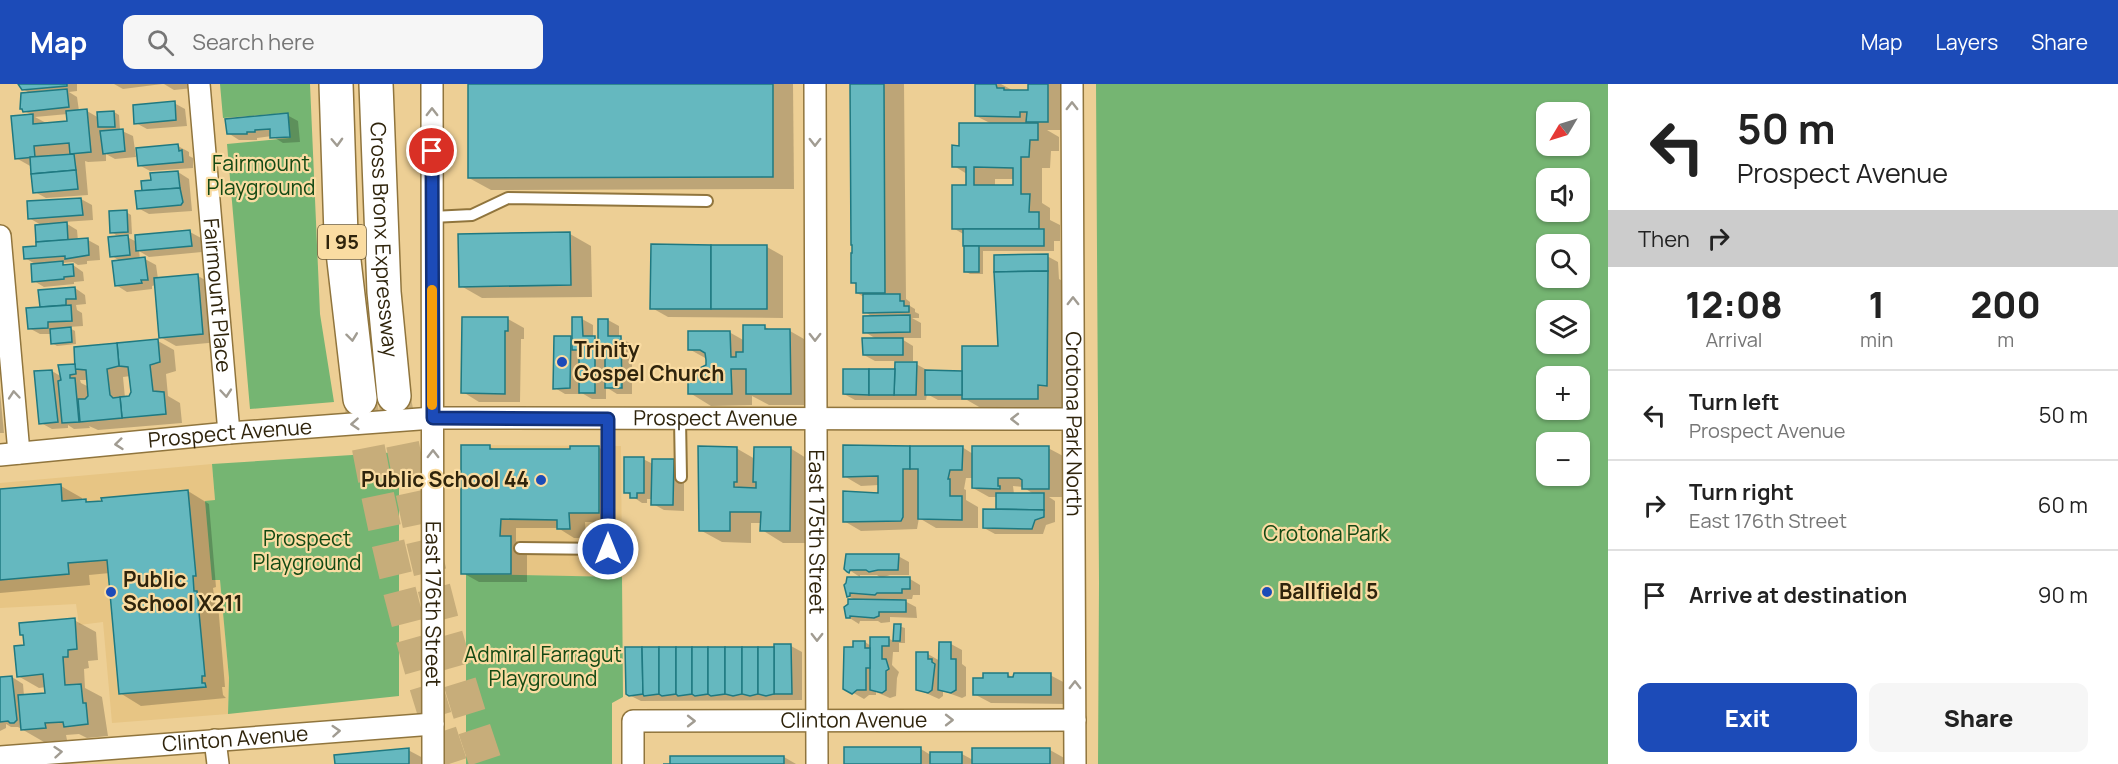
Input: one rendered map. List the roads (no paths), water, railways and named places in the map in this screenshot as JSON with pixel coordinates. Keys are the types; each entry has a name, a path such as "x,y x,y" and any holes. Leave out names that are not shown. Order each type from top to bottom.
{"highway":[{"name":"Cross Bronx Expressway","path":"336,84 341,235 360,399"},
{"name":"Cross Bronx Expressway","path":"376,84 384,292 394,396"}],"street":[{"name":"Fairmount Place","path":"200,84 229,433"},
{"name":"East 176th Street","path":"432,84 433,764"},
{"name":"East 175th Street","path":"814,84 817,764"},
{"name":"Crotona Park North","path":"1072,84 1075,764"},
{"path":"0,236 10,454"},
{"name":"Prospect Avenue","path":"10,454 229,433 433,418 1073,419"},
{"name":"Clinton Avenue","path":"633,764 633,721 1075,720"},
{"name":"Clinton Avenue","path":"0,757 433,724"},
{"path":"215,740 218,764"}],"lane":[{"path":"432,217 472,215 508,198 707,201"},
{"path":"520,548 608,549 608,419"},
{"path":"680,419 681,477"}],"tunnel":[{"path":"394,396 411,490 444,628 486,764"},
{"path":"360,399 377,492 409,629 451,764"}],"place":[{"name":"Trinity Gospel Church","path":"562,362"},
{"name":"Public School 44","path":"541,480"},
{"name":"Public School X211","path":"111,592"},
{"name":"Ballfield 5","path":"1267,592"}],"park label":[{"name":"Fairmount Playground","path":"261,176"},
{"name":"Crotona Park","path":"1326,534"},
{"name":"Prospect Playground","path":"307,551"},
{"name":"Admiral Farragut Playground","path":"543,667"}]}
